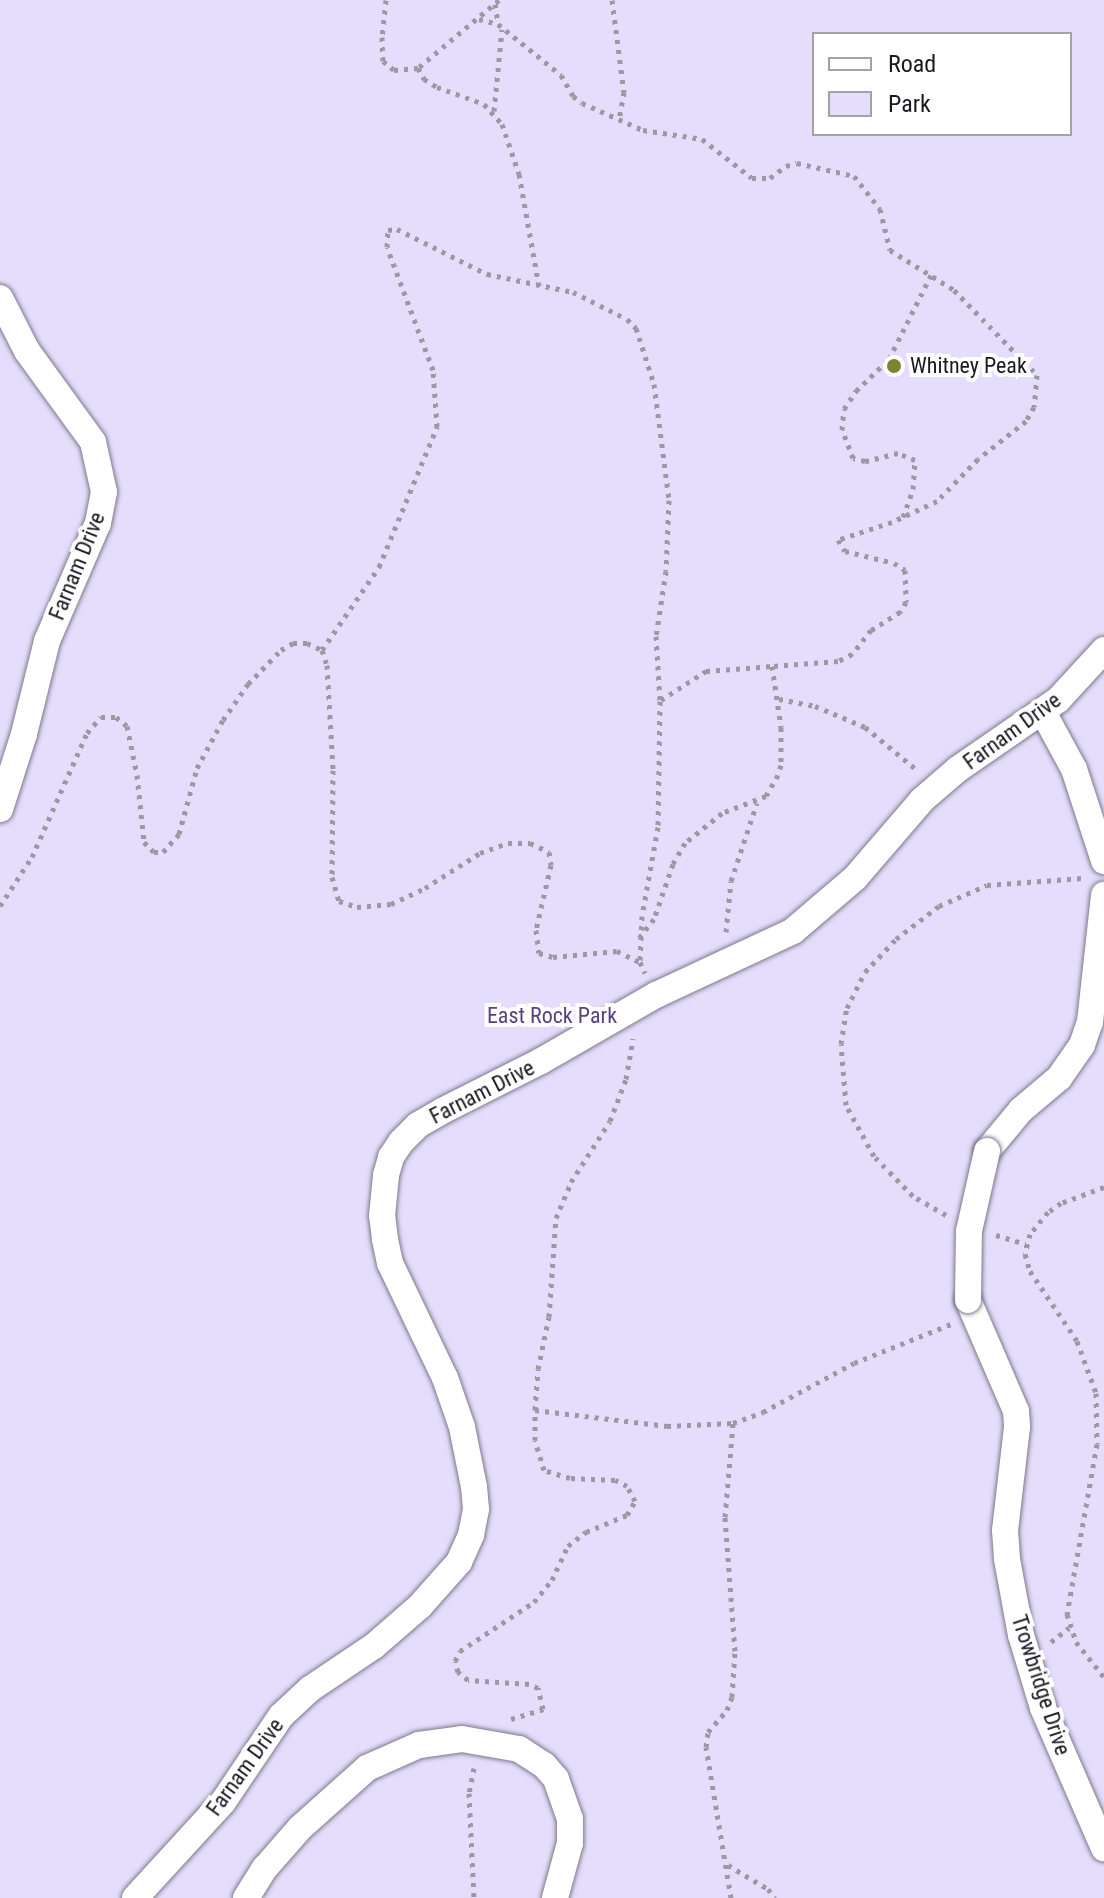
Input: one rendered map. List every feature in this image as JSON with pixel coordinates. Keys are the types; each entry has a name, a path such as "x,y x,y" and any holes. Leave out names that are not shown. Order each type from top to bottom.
{"street":[{"name":"Farnam Drive","path":"0,298 27,351 93,442 104,492 98,523 47,641 24,734 0,809"},
{"name":"Farnam Drive","path":"135,1898 223,1802 281,1716 310,1689 374,1646 420,1606 459,1562 471,1535 476,1509 462,1427 445,1378 390,1263 382,1216 391,1157 418,1125 656,995 793,931 813,917 855,878 936,788 1043,712 1077,682 1104,650"},
{"name":"Trowbridge Drive","path":"1043,712 1074,769 1099,877 1090,1022 1082,1045 1059,1078 1021,1110 987,1151 969,1231 970,1308 1016,1411 1017,1427 1005,1530 1021,1635 1043,1708 1104,1848"},
{"path":"246,1898 265,1868 300,1828 367,1768 419,1745 462,1739 519,1749 544,1765 556,1779 570,1819 570,1843 555,1898"}],"path":[{"path":"386,0 383,61 394,70 418,68 497,2"},
{"path":"612,0 624,92 619,120"},
{"path":"497,2 500,26 494,112 514,153 539,286"},
{"path":"478,19 500,26 561,75 573,96 582,103 643,130 702,139 752,178 770,178 786,166 797,163 854,176 880,209 890,250 966,300 987,326 1034,369 1035,395 1031,414 1019,429 978,459 937,501 903,517 838,540 845,551 894,563 905,570 907,591 900,612 871,630 852,654 838,661 706,671 660,701"},
{"path":"418,68 424,79 494,112"},
{"path":"322,650 379,567 437,427 433,370 387,247 388,230 397,229 487,274 573,292 627,319 636,328 654,384 669,500 666,571 656,636 660,701 658,827 639,938 640,962 656,995"},
{"path":"903,517 913,489 915,460 898,453 865,461 853,458 842,430 844,409 856,391 889,359 931,275"},
{"path":"0,906 32,857 87,733 101,717 116,717 127,726 137,775 144,842 154,852 163,852 179,834 191,786 205,753 248,684 281,650 293,643 315,644 322,650 329,686 333,770 332,877 339,901 357,907 391,904 417,893 480,853 508,843 530,843 549,852 551,865 536,930 539,953 553,957 617,951 640,962"},
{"path":"639,938 654,919 673,864 685,843 722,813 766,796 781,765 779,699 772,666"},
{"path":"779,699 815,706 865,727 889,744 936,788"},
{"path":"728,961 726,923 731,881 757,802"},
{"path":"957,1220 913,1196 874,1156 846,1105 841,1044 847,1008 865,972 896,939 939,906 987,885 1099,877"},
{"path":"506,1722 543,1709 542,1693 529,1684 468,1680 458,1672 455,1661 460,1651 534,1602 552,1580 568,1546 586,1532 627,1515 635,1501 627,1486 615,1480 570,1478 544,1470 535,1440 538,1369 549,1317 556,1218 571,1182 610,1121 626,1079 634,1030 631,1010"},
{"path":"1104,1187 1061,1203 1048,1212 1026,1244 1030,1271 1077,1341 1096,1393 1097,1444 1067,1614 1076,1642 1104,1677"},
{"path":"986,1232 1026,1244"},
{"path":"535,1410 667,1426 733,1423 763,1412 854,1363 970,1308"},
{"path":"731,1898 706,1747 708,1732 727,1710 732,1697 735,1651 725,1517 733,1423"},
{"path":"474,1898 469,1793 475,1766"},
{"path":"727,1864 768,1889 775,1898"}],"green space":[{"name":"East Rock Park","path":"0,0 1104,0 1104,1898 0,1898"}],"place":[{"name":"Whitney Peak","path":"894,366"}]}
